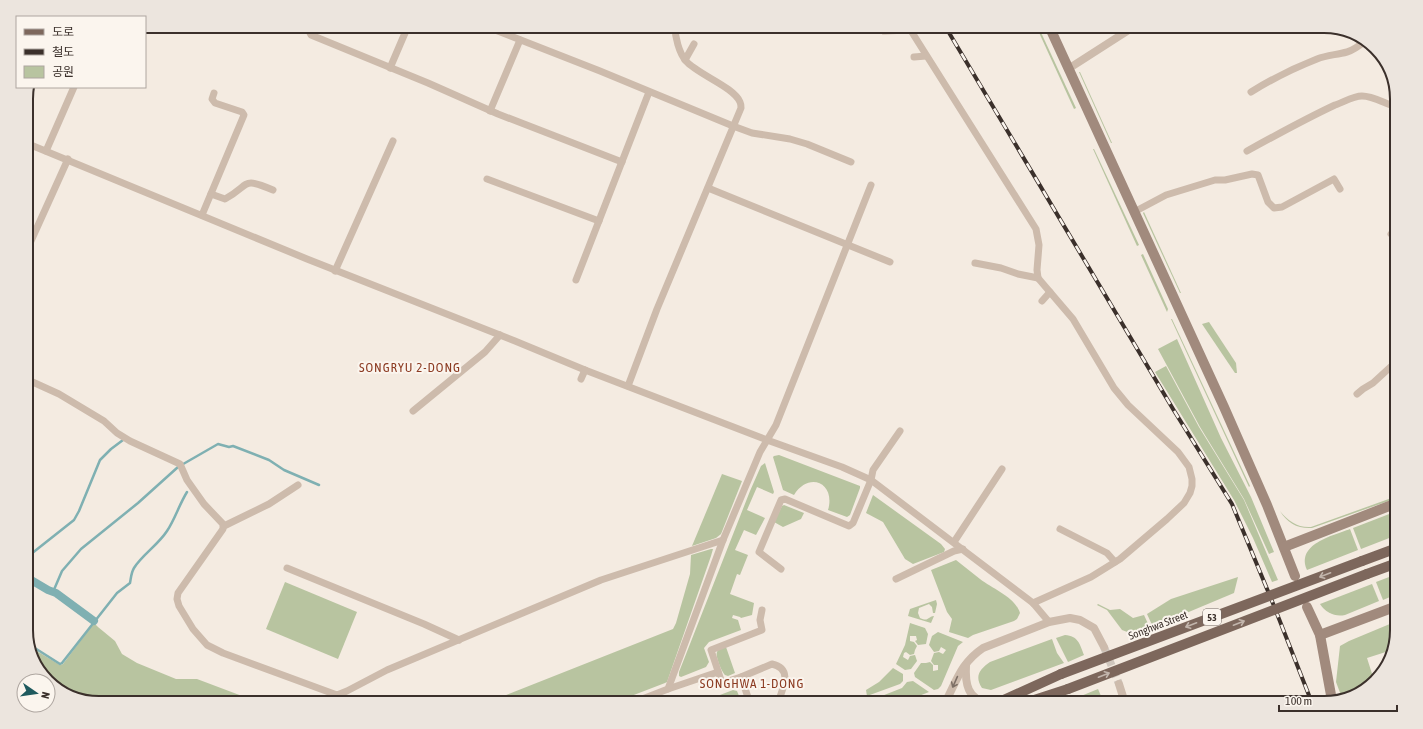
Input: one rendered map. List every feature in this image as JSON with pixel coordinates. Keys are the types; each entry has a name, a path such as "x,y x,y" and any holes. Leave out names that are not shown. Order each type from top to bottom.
{"main road":[{"path":"1052,33 1224,407 1295,576"},
{"path":"1284,547 1390,506"},
{"name":"Songhwa Street","path":"1013,696 1062,674 1390,551"},
{"name":"53","path":"1046,696 1068,689 1390,566"},
{"path":"1307,607 1320,635 1331,695"},
{"path":"1320,635 1390,609"}],"street":[{"path":"310,33 311,35 490,111 622,162"},
{"path":"390,68 405,33"},
{"path":"502,33 600,71 733,126 752,133 807,144 851,162"},
{"path":"628,386 657,309 741,108 740,102 735,95 692,67 685,60 677,43 676,33"},
{"path":"911,33 1036,229 1039,245 1037,270 1038,278 1073,320 1114,388 1128,405 1178,452 1189,467 1192,479 1190,493 1184,503 1115,562 1091,577 1033,603"},
{"path":"1068,68 1124,33"},
{"path":"490,111 520,40"},
{"path":"685,60 694,44"},
{"path":"1251,92 1284,74 1317,59 1332,54 1347,52 1361,44"},
{"path":"914,57 926,56"},
{"path":"46,151 74,88"},
{"path":"576,280 650,92"},
{"path":"202,215 244,115 242,112 215,103 212,99 214,93"},
{"path":"1247,151 1317,114 1356,96 1372,98 1390,106"},
{"path":"335,270 393,141"},
{"path":"33,146 335,270 585,370 767,440 842,467 871,480 1033,603 1049,622"},
{"path":"33,236 68,159"},
{"path":"1134,212 1166,195 1215,180 1225,180 1252,174 1258,175 1268,202 1274,208 1282,207 1334,179 1340,190"},
{"path":"487,179 599,221"},
{"path":"211,194 225,199 233,195 249,182 257,183 274,190"},
{"path":"668,689 723,540 760,452 776,425 871,185"},
{"path":"708,188 890,262"},
{"path":"975,264 1001,268 1018,274 1038,278"},
{"path":"1042,301 1050,292"},
{"path":"413,411 485,352 500,335"},
{"path":"1357,394 1373,383 1390,367"},
{"path":"581,380 585,370"},
{"path":"33,382 59,394 104,420 117,433 130,441 181,465 186,480 204,504 224,526"},
{"path":"781,569 759,552 781,500 785,499 848,526 853,523 871,480 873,470 900,431"},
{"path":"954,542 1002,469"},
{"path":"298,485 270,504 224,526 218,538 178,593 177,599 179,606 193,629 207,645 223,653 337,695 348,691 387,670 601,580 723,540"},
{"path":"1060,530 1106,553 1115,562"},
{"path":"896,579 954,551 962,549"},
{"path":"287,568 424,624 459,640"},
{"path":"762,610 760,620 762,630 711,650 722,683 772,664 778,665 784,670 786,677 780,696"},
{"path":"948,696 962,667 983,648 1049,622 1070,618 1080,620 1094,628 1104,647"},
{"path":"966,662 965,675 967,686 970,694 973,696"},
{"path":"650,696 718,672"},
{"path":"741,676 748,696"},
{"path":"1119,684 1123,696"}],"green space":[{"path":"1039,33 1041,33 1076,108 1074,109"},
{"path":"1080,72 1112,143 1111,143"},
{"path":"1093,149 1139,245 1137,246"},
{"path":"1144,212 1181,293 1143,213"},
{"path":"1143,254 1168,309 1167,312 1141,255"},
{"path":"1171,319 1250,486 1249,487"},
{"path":"1209,322 1236,363 1237,373 1235,373 1202,324"},
{"path":"1177,339 1221,438 1251,497 1274,552 1269,554 1244,499 1200,427 1158,349"},
{"path":"1166,366 1199,427 1244,500 1278,580 1272,582 1253,538 1234,500 1155,372"},
{"path":"779,455 860,486 850,515 847,517 828,510 828,493 825,487 820,483 807,483 794,495 783,490 773,457"},
{"path":"765,463 774,492 773,494 757,487 747,510 765,518 756,535 744,530 735,550 748,555 740,575 737,574 730,594 754,603 752,615 741,618 733,615 732,618 738,620 741,630 709,642 704,648 709,662 706,667 681,677 679,676 679,672 750,491 761,466"},
{"path":"722,474 742,481 721,534 716,538 692,546"},
{"path":"873,495 941,544 945,549 944,552 913,564 905,559 883,522 866,513"},
{"path":"1390,499 1390,500 1312,528 1293,524 1286,519 1280,511 1286,518 1294,523 1311,527"},
{"path":"784,505 804,513 801,519 783,527 774,522 782,506"},
{"path":"1390,514 1390,538 1361,549 1353,528"},
{"path":"1350,529 1358,550 1307,570 1305,561 1311,547 1326,538"},
{"path":"713,549 667,682 631,696 504,696 673,629 690,574 691,555"},
{"path":"956,560 980,579 1009,598 1020,613 1017,619 968,638 949,632 952,619 947,612 931,570"},
{"path":"1238,577 1234,593 1153,627 1147,614 1171,599"},
{"path":"1390,577 1390,597 1383,600 1376,582"},
{"path":"285,582 357,612 338,659 266,629"},
{"path":"1372,584 1379,601 1345,615 1331,614 1320,604"},
{"path":"936,600 937,604 935,613 933,613 932,607 929,604 919,608 918,613 920,618 927,619 934,616 931,623 908,616 910,609"},
{"path":"1098,604 1110,610 1120,609 1133,618 1144,615 1150,628 1130,633 1122,630 1107,610 1097,605"},
{"path":"94,623 115,641 122,654 137,663 176,679 197,679 242,696 86,695 62,685 56,680 56,673 49,673 44,667 37,651 60,665 63,664"},
{"path":"910,623 925,628 928,634 926,644 918,645 915,641 917,640 916,636 910,636 910,641 914,642 917,646 914,654 910,655 906,652 904,653 903,657 908,660 910,656 915,655 917,661 911,669 905,670 896,664 905,645"},
{"path":"1390,624 1389,643 1386,652 1367,658 1372,675 1357,687 1341,694 1336,682 1340,646"},
{"path":"938,632 963,642 958,646 941,686 934,690 915,677 914,673 921,663 930,662 933,665 933,671 938,670 938,665 934,665 931,661 934,653 939,652 943,654 946,650 941,647 939,651 934,652 929,645 932,636"},
{"path":"1065,635 1073,637 1078,641 1084,655 1068,662 1056,638"},
{"path":"1052,639 1057,653 1064,663 991,690 982,688 978,680 978,676 983,667 990,662"},
{"path":"726,647 735,673 728,676 722,671 717,654 718,650"},
{"path":"893,668 903,674 903,681 900,684 867,696 866,690 879,682"},
{"path":"913,681 929,692 919,696 882,696 902,688 907,682"},
{"path":"1098,689 1101,696 1081,696"},
{"path":"733,690 737,691 739,696 717,696"}],"waterway":[{"path":"33,552 74,520 100,460 123,440"},
{"path":"53,592 62,571 81,549 138,503 178,467 218,444 229,447 233,446 269,460 284,470 319,485"},
{"path":"36,649 60,664 62,663 117,593 130,583 134,568 167,531 187,492"},
{"path":"33,581 56,593 94,621"}],"tunnel":[{"path":"1104,647 1119,684"}],"railway":[{"path":"949,33 1173,409 1232,504 1309,696"}],"district":[{"name":"SONGRYU 2-DONG","path":"410,367"},
{"name":"SONGHWA 1-DONG","path":"752,683"}]}
